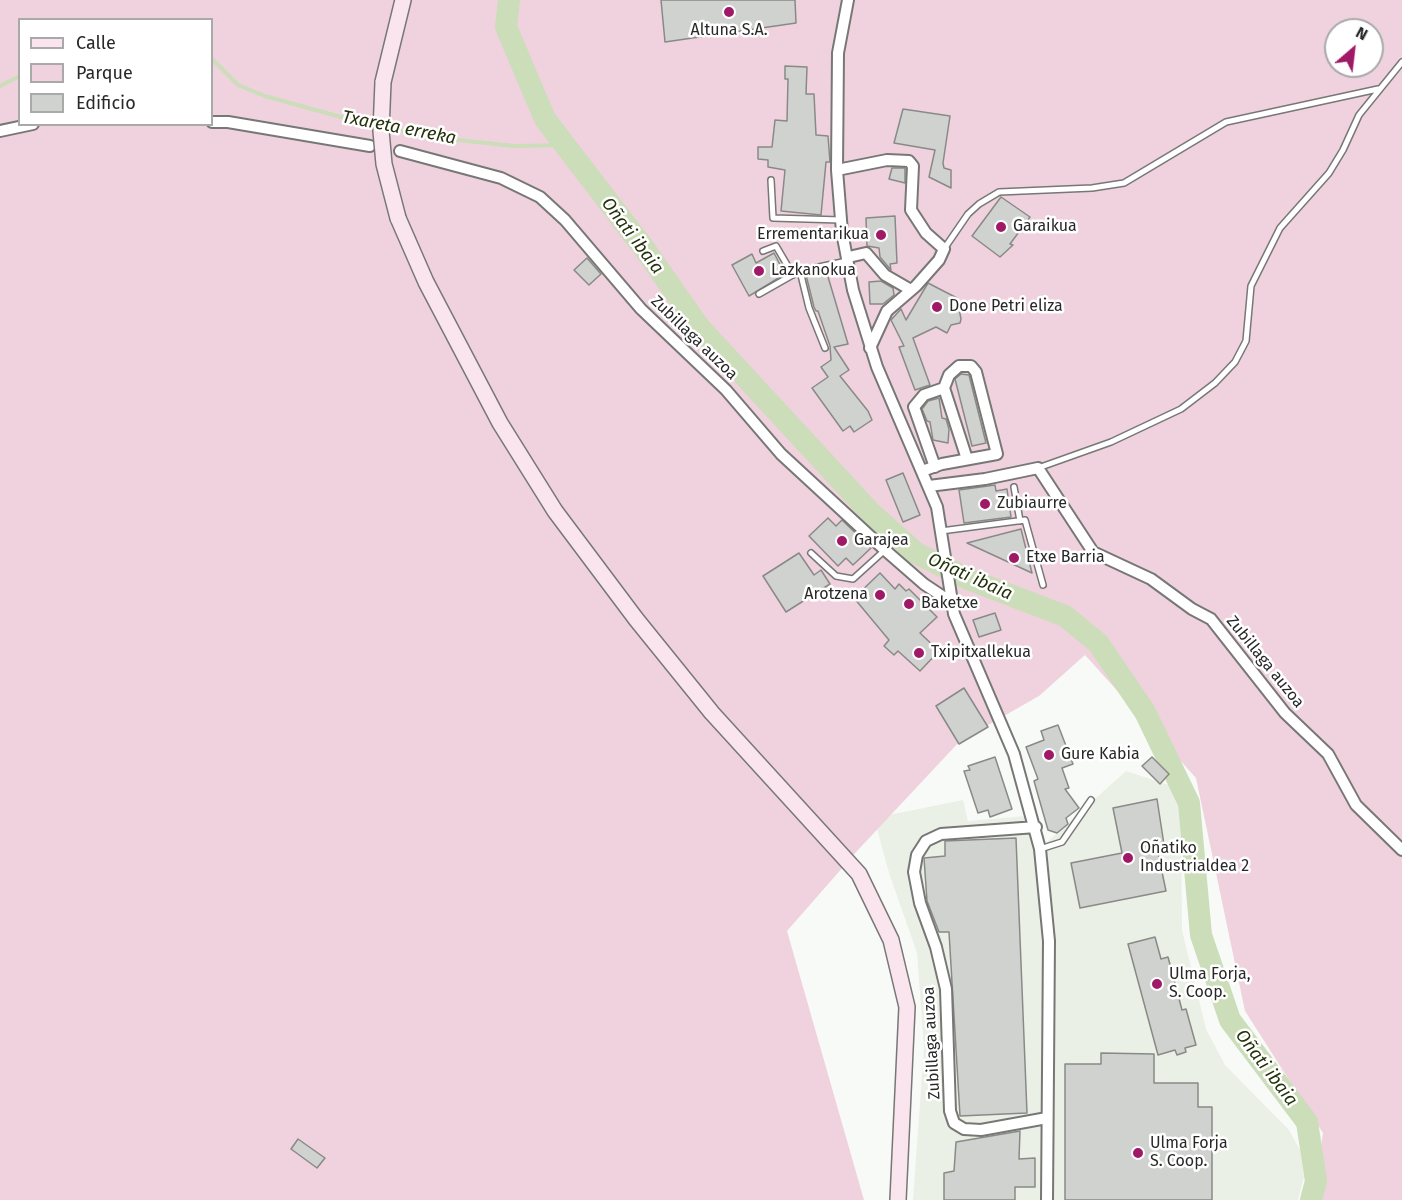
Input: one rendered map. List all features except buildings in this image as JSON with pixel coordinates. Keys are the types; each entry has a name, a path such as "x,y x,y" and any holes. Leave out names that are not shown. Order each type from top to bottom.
{"main road":[{"path":"403,0 383,82 381,131 384,164 398,218 426,282 500,423 555,511 636,619 712,713 859,874 891,940 907,1007 898,1200"}],"street":[{"path":"848,0 838,53 837,170 841,220 870,348 937,507 951,602 967,646 1014,754 1036,827 1040,849 1049,941 1047,1200"},
{"path":"213,122 228,122 370,146"},
{"path":"0,131 24,126"},
{"name":"Zubillaga auzoa","path":"400,151 501,178 540,197 566,220 641,309 726,390 781,454 924,584 951,602"},
{"path":"837,170 886,160 909,161 913,166 911,210 926,233 944,249 939,260 911,290 887,311 870,348"},
{"path":"850,259 866,253 885,275 911,290"},
{"path":"922,471 935,466 997,454 976,372 971,366 959,366 949,375 944,388 967,459"},
{"path":"935,466 914,407 924,395 944,388"},
{"path":"929,486 977,480 1038,468"},
{"name":"Zubillaga auzoa","path":"1038,468 1092,552 1151,579 1192,609 1211,619 1285,713 1328,754 1356,805 1402,850"},
{"name":"Zubillaga auzoa","path":"1036,827 941,834 926,841 917,855 914,872 920,903 936,947 946,989 950,1111 954,1123 964,1129 981,1130 1047,1118"}],"lane":[{"path":"1038,468 1111,442 1161,419 1197,398 1231,367 1246,341 1251,286 1277,234 1293,211 1329,173 1343,150 1359,115 1402,62"},
{"path":"944,249 968,214 999,192 1081,188 1124,183 1226,122 1378,89"},
{"path":"771,180 773,218 841,220"},
{"path":"763,251 776,246 793,275"},
{"path":"759,294 800,271 850,259"},
{"path":"800,271 809,308 825,348"},
{"path":"1014,487 1020,520"},
{"path":"941,533 1025,520 1042,585"},
{"path":"811,553 836,576 853,579 885,550"},
{"path":"1040,849 1062,842 1091,800"}],"shaded area":[{"path":"1126,771 1172,786 1181,812 1182,930 1206,1029 1225,1065 1289,1130 1300,1150 1304,1177 1298,1200 913,1200 924,1048 917,953 889,873 874,818 963,800 968,821 1038,815 1046,843"}],"green space":[{"path":"0,0 1402,0 1402,1200 1313,1200 1323,1133 1245,1011 1196,778 1085,655 1039,696 960,741 858,850 787,931 864,1200 0,1200"}],"waterway":[{"name":"Oñati ibaia","path":"509,0 506,27 545,119 646,251 700,328 871,513 916,553 968,579 1065,616 1098,643 1145,712 1189,803 1201,935 1230,1020 1307,1122 1316,1181 1311,1200"},
{"name":"Txareta erreka","path":"213,60 238,85 265,96 377,127"},
{"name":"Txareta erreka","path":"0,86 18,77"},
{"name":"Txareta erreka","path":"384,128 448,139 514,146 565,145"}],"place":[{"name":"Altuna S.A.","path":"729,12"},
{"name":"Garaikua","path":"1001,227"},
{"name":"Errementarikua","path":"881,235"},
{"name":"Lazkanokua","path":"759,271"},
{"name":"Done Petri eliza","path":"937,307"},
{"name":"Zubiaurre","path":"985,504"},
{"name":"Garajea","path":"842,541"},
{"name":"Etxe Barria","path":"1014,558"},
{"name":"Arotzena","path":"880,595"},
{"name":"Baketxe","path":"909,604"},
{"name":"Txipitxallekua","path":"919,653"},
{"name":"Gure Kabia","path":"1049,755"},
{"name":"Oñatiko Industrialdea 2","path":"1128,858"},
{"name":"Ulma Forja, S. Coop.","path":"1157,984"},
{"name":"Ulma Forja S. Coop.","path":"1138,1153"}]}
